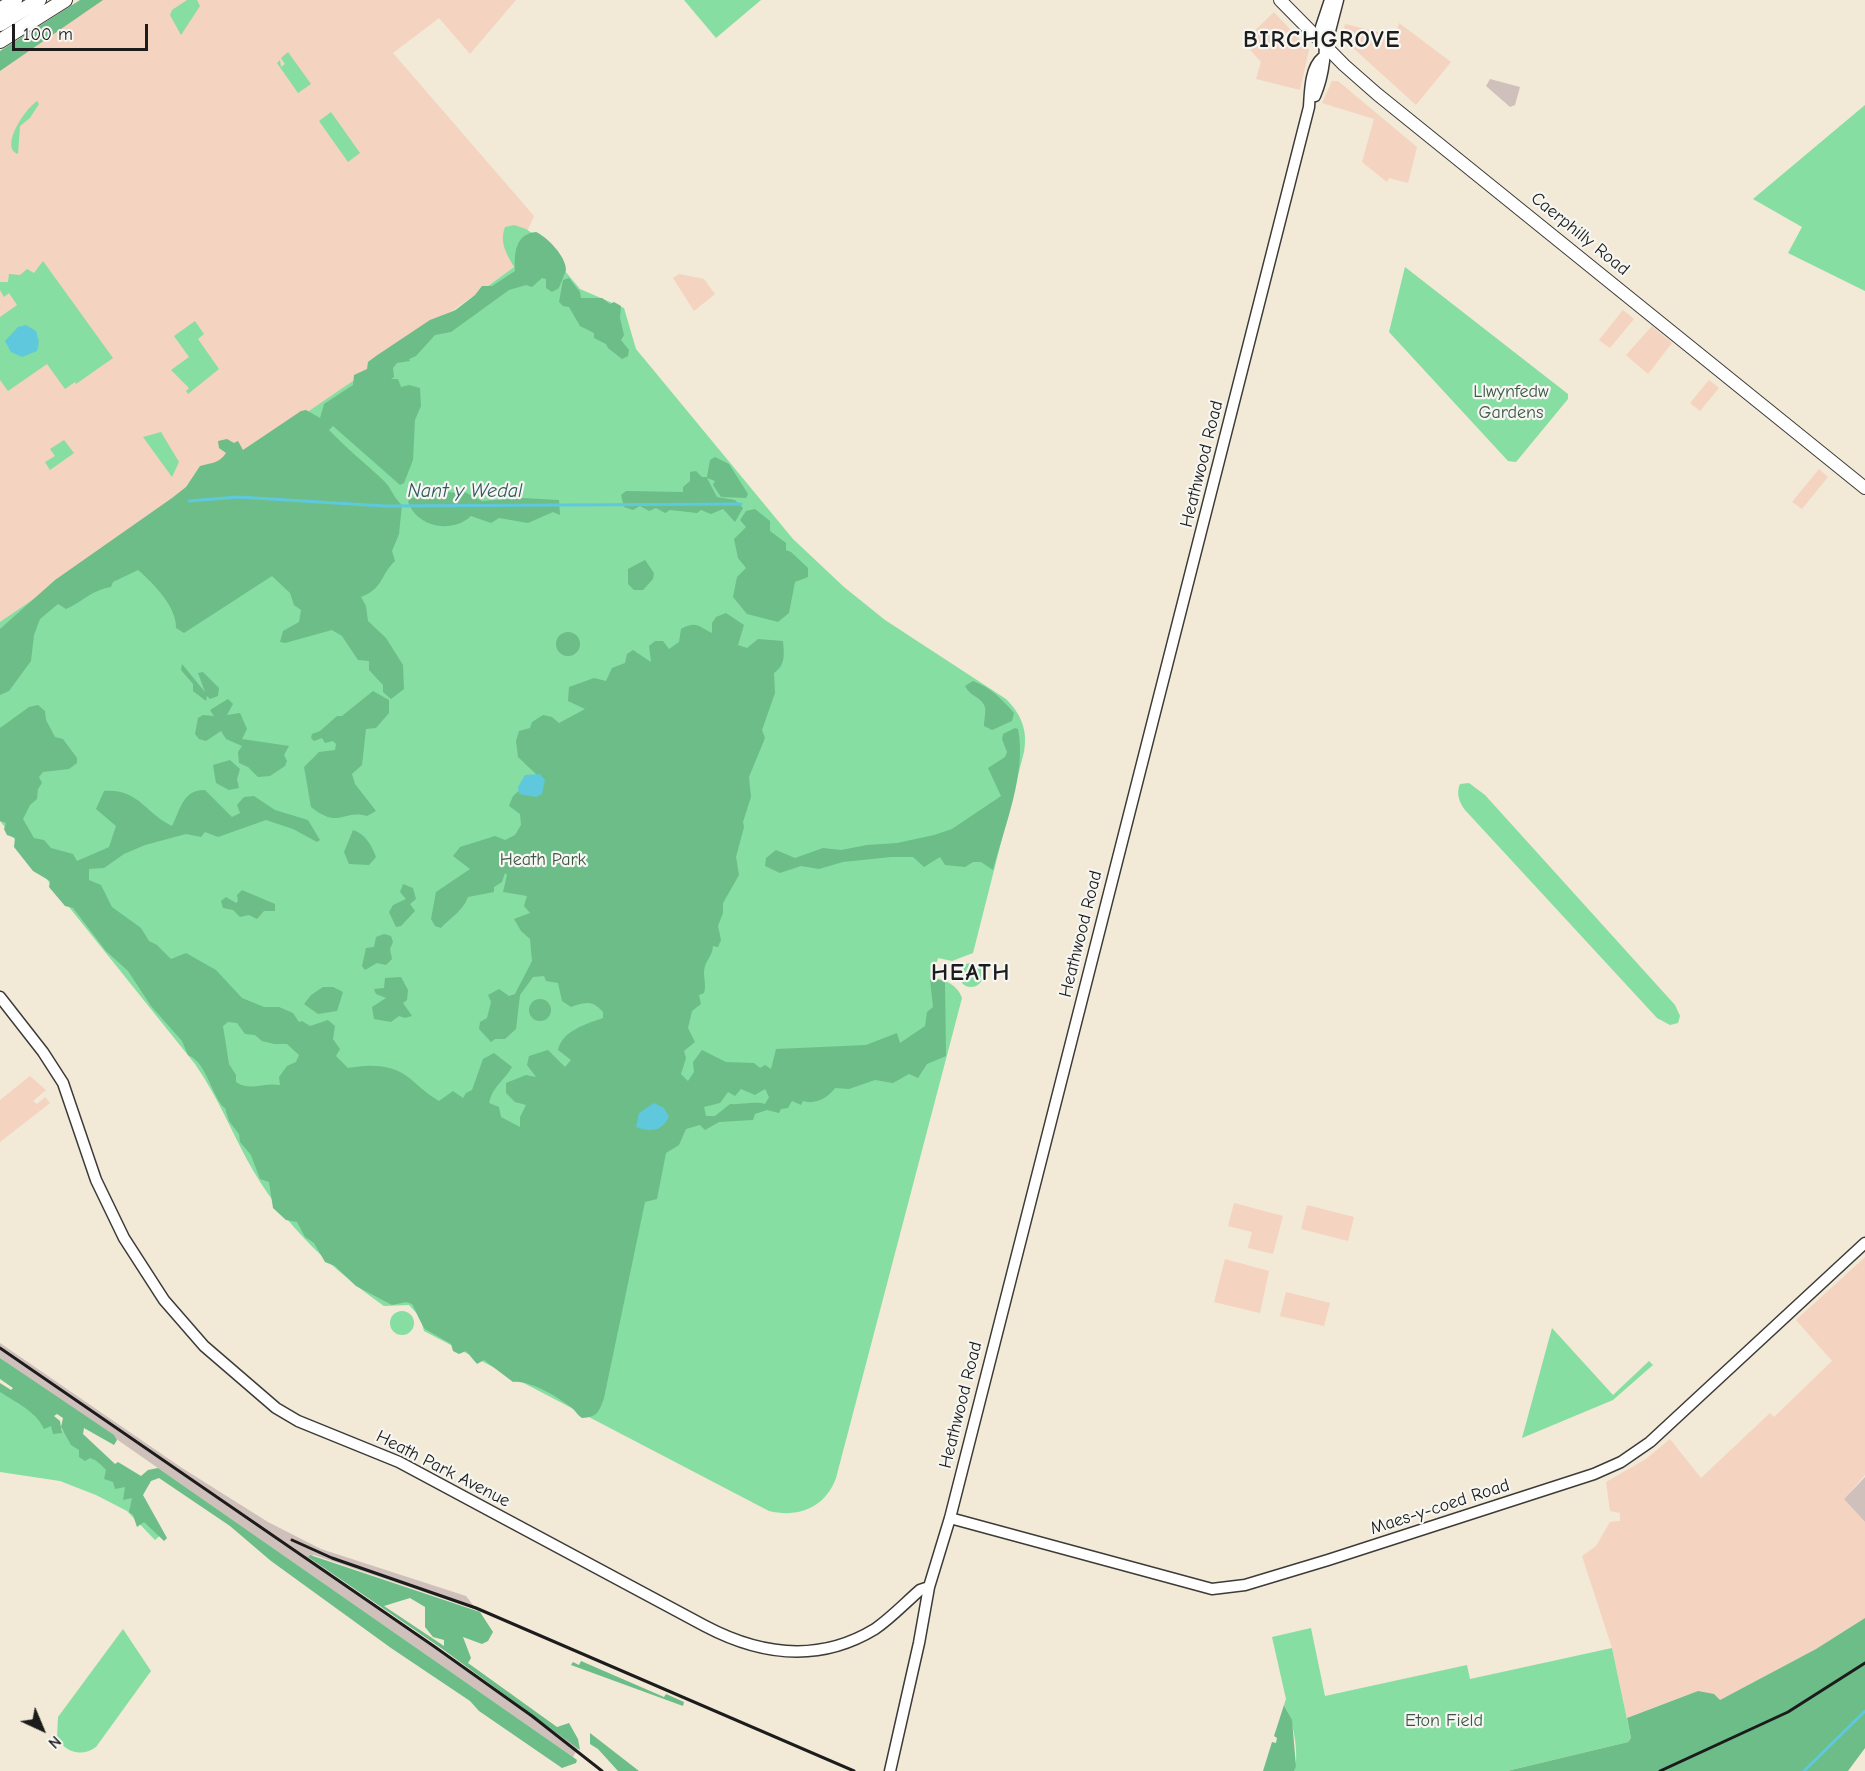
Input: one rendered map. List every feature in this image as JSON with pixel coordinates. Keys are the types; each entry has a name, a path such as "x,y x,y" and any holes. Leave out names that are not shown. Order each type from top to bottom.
{"highway":[{"path":"0,9 15,0"},
{"path":"0,24 39,0"},
{"path":"0,41 65,0"}],"main road":[{"name":"Caerphilly Road","path":"1280,0 1349,70 1430,139 1865,488"}],"street":[{"path":"1324,46 1321,27 1329,0"},
{"path":"1324,46 1338,0"},
{"name":"Heathwood Road","path":"890,1771 919,1643 928,1587 950,1518 1309,107 1323,72 1324,46"},
{"name":"Heath Park Avenue","path":"0,997 53,1066 71,1103 79,1134 104,1200 149,1279 204,1346 282,1412 326,1434 399,1462 713,1630 749,1646 768,1650 799,1651 846,1642 875,1628 920,1590 928,1587"},
{"name":"Maes-y-coed Road","path":"950,1518 1212,1589 1245,1585 1594,1474 1621,1462 1661,1433 1865,1243"}],"shaded area":[{"path":"93,0 516,0 470,54 439,18 393,53 534,216 513,264 514,267 0,632 0,63"},
{"path":"1274,12 1309,50 1300,90 1256,79 1261,62 1243,42"},
{"path":"1399,23 1451,62 1416,105 1342,38 1345,24 1395,36"},
{"path":"1490,79 1520,87 1515,105 1510,107 1486,86"},
{"path":"1332,81 1338,81 1417,147 1408,183 1389,178 1387,182 1362,162 1374,119 1322,103"},
{"path":"679,274 704,279 715,294 694,311 673,278"},
{"path":"1623,310 1634,319 1610,348 1599,340"},
{"path":"1652,326 1672,343 1648,374 1626,355"},
{"path":"1709,380 1719,388 1700,411 1690,403"},
{"path":"1819,469 1828,477 1802,509 1792,502"},
{"path":"30,1076 46,1090 33,1101 37,1104 45,1097 50,1103 0,1142 0,1100"},
{"path":"1234,1203 1283,1216 1273,1254 1248,1248 1252,1232 1228,1226"},
{"path":"1307,1205 1354,1217 1348,1241 1301,1229"},
{"path":"1865,1257 1865,1475 1844,1499 1865,1522 1865,1618 1816,1649 1720,1700 1698,1691 1627,1718 1612,1648 1582,1556 1596,1546 1610,1522 1620,1521 1620,1513 1610,1511 1606,1482 1646,1459 1670,1439 1701,1478 1770,1413 1774,1417 1832,1361 1796,1320"},
{"path":"1225,1259 1269,1271 1260,1313 1214,1302"},
{"path":"1286,1292 1330,1303 1324,1326 1280,1316"},
{"path":"0,1343 182,1468 268,1522 321,1549 466,1596 477,1610 314,1555 308,1557 578,1748 573,1757 0,1358"},
{"path":"1865,1477 1865,1522 1844,1499"}],"green space":[{"path":"80,0 103,0 0,71 0,51"},
{"path":"187,0 197,0 200,6 181,35 170,15 172,10"},
{"path":"684,0 761,0 716,38"},
{"path":"288,52 311,84 298,93 277,63 280,60 281,67 285,64 281,58"},
{"path":"37,101 39,104 30,118 20,126 18,154 11,145 12,137 20,121"},
{"path":"1865,105 1865,291 1788,253 1802,227 1753,199"},
{"path":"331,112 360,153 348,162 319,121"},
{"name":"Heath Park","path":"514,225 535,235 580,289 624,308 636,349 793,539 844,587 885,620 1006,699 1016,711 1024,730 1024,752 973,953 952,961 938,958 937,962 933,962 931,969 934,972 933,977 954,986 962,998 836,1478 825,1497 800,1512 769,1511 424,1331 420,1317 409,1305 384,1306 346,1277 312,1246 281,1211 254,1172 195,1064 0,821 0,622 429,329 514,267 505,248 503,233 505,227"},
{"path":"536,232 550,243 563,259 566,270 559,288 552,292 546,288 546,279 542,278 532,287 526,285 509,290 451,332 435,335 416,356 409,359 410,361 397,363 393,368 394,377 391,379 398,379 401,387 409,385 420,388 421,406 415,420 413,460 404,483 400,485 333,426 329,430 386,483 402,505 399,534 392,551 395,561 374,590 361,597 366,606 368,621 386,638 403,665 404,689 391,699 383,692 383,685 369,670 369,661 358,660 342,636 332,630 285,643 280,642 283,631 299,622 301,610 294,605 290,593 272,576 184,633 176,628 173,612 163,596 138,570 113,582 111,587 92,594 66,609 58,604 40,619 34,635 31,661 9,691 0,695 0,629 55,580 186,487 200,466 221,459 226,453 219,448 218,441 227,439 234,443 238,441 243,450 301,411 306,410 320,418 324,404 353,385 354,375 367,369 368,362 430,320 456,310 475,295 482,286 492,286 515,271 517,246 524,237"},
{"path":"43,261 113,358 65,389 47,364 8,391 0,380 0,317 17,305 9,293 4,297 0,290 0,282 8,282 9,274 20,275 27,269 34,273"},
{"name":"Llwynfedw Gardens","path":"1405,267 1568,394 1568,399 1516,462 1508,461 1389,332"},
{"path":"569,278 580,292 581,298 602,298 610,304 614,302 621,306 620,318 624,335 621,340 629,350 628,356 622,359 606,344 594,338 594,333 580,326 569,307 559,302 563,280"},
{"path":"195,321 204,334 198,339 219,369 188,394 186,391 189,388 171,370 189,357 174,336"},
{"path":"161,432 179,462 172,477 143,437"},
{"path":"64,440 74,453 50,470 45,462 55,456 50,449"},
{"path":"715,457 729,464 748,494 746,498 721,497 713,485 715,481 707,478 717,497 735,500 743,508 735,522 723,509 711,514 701,510 697,513 670,510 665,513 656,508 649,511 640,506 633,510 624,507 621,495 626,491 683,492 683,487 690,481 690,472 696,471 702,477 707,477 710,460"},
{"path":"463,491 482,501 522,498 559,500 560,515 553,512 528,523 499,518 491,523 471,516 463,522 444,526 426,522 418,517 408,501 426,493 459,494"},
{"path":"755,509 770,521 770,531 786,543 786,550 808,568 808,577 795,582 789,613 778,622 747,614 733,597 737,577 746,568 738,558 734,539 746,527 740,520 746,511"},
{"path":"645,560 654,573 653,579 643,590 634,590 628,584 628,569"},
{"path":"726,613 744,625 738,645 747,648 758,639 783,641 784,655 781,666 774,673 775,693 762,730 765,738 749,777 751,797 736,857 739,875 723,903 723,913 718,926 721,940 718,947 713,946 705,966 705,990 699,995 701,1004 692,1011 688,1028 695,1042 684,1051 686,1058 681,1074 688,1081 694,1072 693,1062 702,1050 726,1062 754,1063 760,1068 765,1065 771,1069 776,1049 866,1045 897,1033 900,1043 925,1026 927,1012 933,1007 930,979 945,981 946,1056 927,1064 918,1078 909,1074 893,1083 875,1080 849,1089 835,1088 825,1098 817,1101 803,1101 801,1105 792,1101 788,1108 781,1109 779,1113 767,1110 755,1114 753,1120 719,1122 705,1130 700,1125 686,1129 679,1145 666,1153 657,1199 645,1202 601,1407 597,1413 582,1418 552,1394 527,1384 513,1382 484,1360 477,1364 466,1351 459,1354 453,1351 451,1344 425,1329 412,1304 406,1302 392,1305 356,1286 335,1266 325,1262 314,1243 305,1237 297,1222 286,1220 273,1208 269,1182 260,1179 251,1155 240,1142 239,1134 229,1121 225,1108 200,1065 188,1055 182,1041 151,1006 128,971 106,951 73,908 65,906 49,887 50,881 33,871 14,847 15,838 7,835 4,829 6,823 0,821 0,728 29,707 38,705 45,711 46,720 55,737 63,739 77,758 77,763 69,769 43,772 39,777 42,783 38,789 37,799 30,805 23,819 34,838 44,840 51,848 73,854 77,861 109,847 116,826 96,809 104,791 116,791 133,797 172,826 187,797 191,793 205,790 232,817 240,813 237,805 244,797 254,796 275,810 308,820 320,840 317,842 293,829 266,820 218,837 205,832 201,837 186,834 145,845 124,854 104,868 89,869 89,880 101,885 112,907 141,928 149,941 157,945 171,959 186,953 216,970 242,998 264,1007 279,1007 293,1013 299,1022 302,1021 310,1026 328,1020 335,1026 333,1039 340,1049 336,1056 348,1068 387,1067 402,1073 439,1101 453,1091 463,1098 472,1090 483,1059 494,1053 512,1067 495,1088 489,1103 499,1107 501,1117 520,1127 520,1117 526,1105 515,1102 506,1093 506,1083 526,1075 536,1077 527,1065 529,1056 548,1050 565,1067 571,1060 558,1050 560,1043 576,1029 603,1018 603,1012 595,1005 588,1003 571,1007 562,1001 558,983 546,981 544,976 533,977 520,995 516,1029 505,1039 495,1039 491,1042 479,1029 480,1022 487,1018 491,1002 488,995 499,989 509,996 515,994 532,961 530,939 521,931 514,919 530,913 524,906 527,896 503,892 507,875 505,873 502,882 494,887 494,892 468,897 460,910 441,928 435,926 431,919 436,892 470,869 453,856 460,847 495,836 505,840 515,835 521,825 520,814 509,806 513,796 537,775 518,757 516,741 519,731 530,728 532,722 543,715 552,717 559,723 585,709 568,701 569,687 594,678 606,681 612,668 625,663 627,654 633,650 651,662 649,646 655,641 663,641 669,649 679,642 681,629 686,626 698,625 712,633 712,623 716,617","holes":["228,1022 237,1023 245,1034 255,1035 262,1041 287,1044 299,1055 296,1062 287,1066 279,1077 280,1085 252,1087 236,1082 236,1075 229,1064 223,1026","741,1089 755,1095 765,1089 769,1097 765,1104 730,1104 715,1116 706,1116 704,1107 720,1103 728,1092 735,1096"]},
{"path":"568,632 577,635 580,644 577,653 568,656 559,653 556,644 559,635"},
{"path":"182,664 205,692 198,673 203,672 219,688 218,696 210,699 207,696 206,701 193,691 193,684 181,670"},
{"path":"973,681 990,690 1005,703 1014,713 1012,721 992,730 984,726 983,704 965,686"},
{"path":"373,691 389,700 389,713 376,728 366,729 362,765 352,774 355,784 376,811 367,816 328,817 311,807 304,767 319,752 335,750 336,744 333,741 325,743 322,738 314,741 311,738 312,734 320,731 337,716 342,716"},
{"path":"228,699 233,704 227,715 240,713 247,729 242,739 289,746 284,755 287,761 285,766 270,776 258,777 248,767 239,763 238,752 242,746 226,739 221,731 206,741 199,739 195,734 198,718 203,715 214,716 210,710"},
{"path":"1015,728 1018,729 1020,746 1017,781 993,870 981,862 973,862 965,867 945,865 940,857 924,867 913,857 843,862 819,869 801,866 780,873 765,866 766,858 776,850 795,858 823,848 841,850 897,843 952,829 1001,796 988,768 1005,757 1007,752 1002,739 1003,734"},
{"path":"230,760 240,769 237,779 239,788 229,790 216,783 213,765"},
{"path":"1469,783 1485,795 1675,1005 1680,1016 1678,1023 1670,1025 1657,1018 1465,810 1458,791 1460,784"},
{"path":"353,830 364,837 374,852 376,857 369,865 349,864 344,852"},
{"path":"403,884 413,888 416,899 410,904 415,911 401,926 396,927 389,912 393,905 406,899 400,892"},
{"path":"242,890 275,904 275,911 264,911 257,919 249,915 240,917 233,910 223,908 221,901 226,897 236,903 237,895"},
{"path":"384,934 391,936 393,942 390,949 392,959 386,965 377,963 365,970 362,966 366,948 374,947 376,937"},
{"path":"971,963 980,966 983,975 980,984 971,987 962,984 959,975 962,966"},
{"path":"401,977 408,990 407,1000 403,1003 412,1016 405,1018 399,1016 391,1022 374,1019 372,1007 386,998 376,994 374,989 384,988 385,978"},
{"path":"323,987 333,987 343,992 337,1011 318,1014 304,1004 311,995"},
{"path":"540,999 548,1002 551,1010 548,1018 540,1021 532,1018 529,1010 532,1002"},
{"path":"402,1311 411,1314 414,1323 411,1332 402,1335 393,1332 390,1323 393,1314"},
{"path":"1552,1328 1613,1395 1649,1361 1653,1365 1613,1400 1522,1438"},
{"path":"0,1358 114,1435 117,1440 114,1445 84,1428 83,1434 115,1464 118,1462 141,1476 148,1470 158,1468 573,1757 577,1760 576,1763 562,1768 271,1561 230,1526 159,1478 151,1481 143,1495 167,1538 164,1541 144,1522 137,1527 133,1515 129,1512 132,1498 123,1500 125,1487 115,1489 113,1482 104,1479 106,1470 99,1463 90,1458 85,1461 79,1457 79,1450 71,1445 61,1427 62,1433 53,1434 51,1426 44,1429 31,1412 0,1392 0,1383 11,1390 13,1388 0,1379","holes":["57,1414 63,1418 61,1427 60,1421 54,1416"]},
{"path":"0,1388 53,1423 140,1492 163,1533 155,1540 127,1511 96,1495 60,1481 0,1472"},
{"path":"310,1555 480,1612 493,1632 488,1641 482,1644 463,1637 471,1658 468,1663 557,1727 569,1723 578,1739 580,1750 441,1648 308,1557","holes":["410,1598 425,1607 425,1627 433,1637 444,1640 444,1646 384,1606"]},
{"path":"1865,1618 1865,1748 1848,1771 1507,1771 1628,1742 1631,1738 1627,1718 1698,1691 1714,1694 1720,1700 1816,1649"},
{"name":"Eton Field","path":"1311,1628 1325,1696 1467,1665 1470,1679 1612,1648 1631,1738 1628,1742 1507,1771 1294,1771 1296,1765 1295,1737 1284,1705 1286,1699 1272,1637"},
{"path":"123,1629 151,1671 96,1747 80,1753 70,1750 57,1738 58,1717"},
{"path":"581,1661 664,1697 666,1694 684,1702 683,1706 571,1665 573,1662 579,1665"},
{"path":"1284,1705 1292,1720 1296,1766 1294,1771 1263,1771 1272,1742 1276,1743 1277,1738 1274,1736"},
{"path":"590,1733 639,1771 618,1771 598,1749 590,1744"}],"water":[{"path":"26,325 36,331 39,342 37,351 22,357 11,352 5,341 18,327"},
{"path":"540,774 545,780 542,794 536,797 519,794 518,787 525,775"},
{"path":"654,1103 664,1108 669,1117 663,1126 646,1130 636,1127 639,1113"}],"waterway":[{"name":"Nant y Wedal","path":"189,501 238,497 384,506 741,504"},
{"path":"1804,1771 1865,1711"}],"railway":[{"path":"0,1348 435,1647 532,1716 602,1771"},
{"path":"292,1540 332,1558 476,1608 854,1771"},
{"path":"1660,1771 1788,1712 1865,1663"}],"district":[{"name":"BIRCHGROVE","path":"1322,40"},
{"name":"HEATH","path":"971,973"}]}
